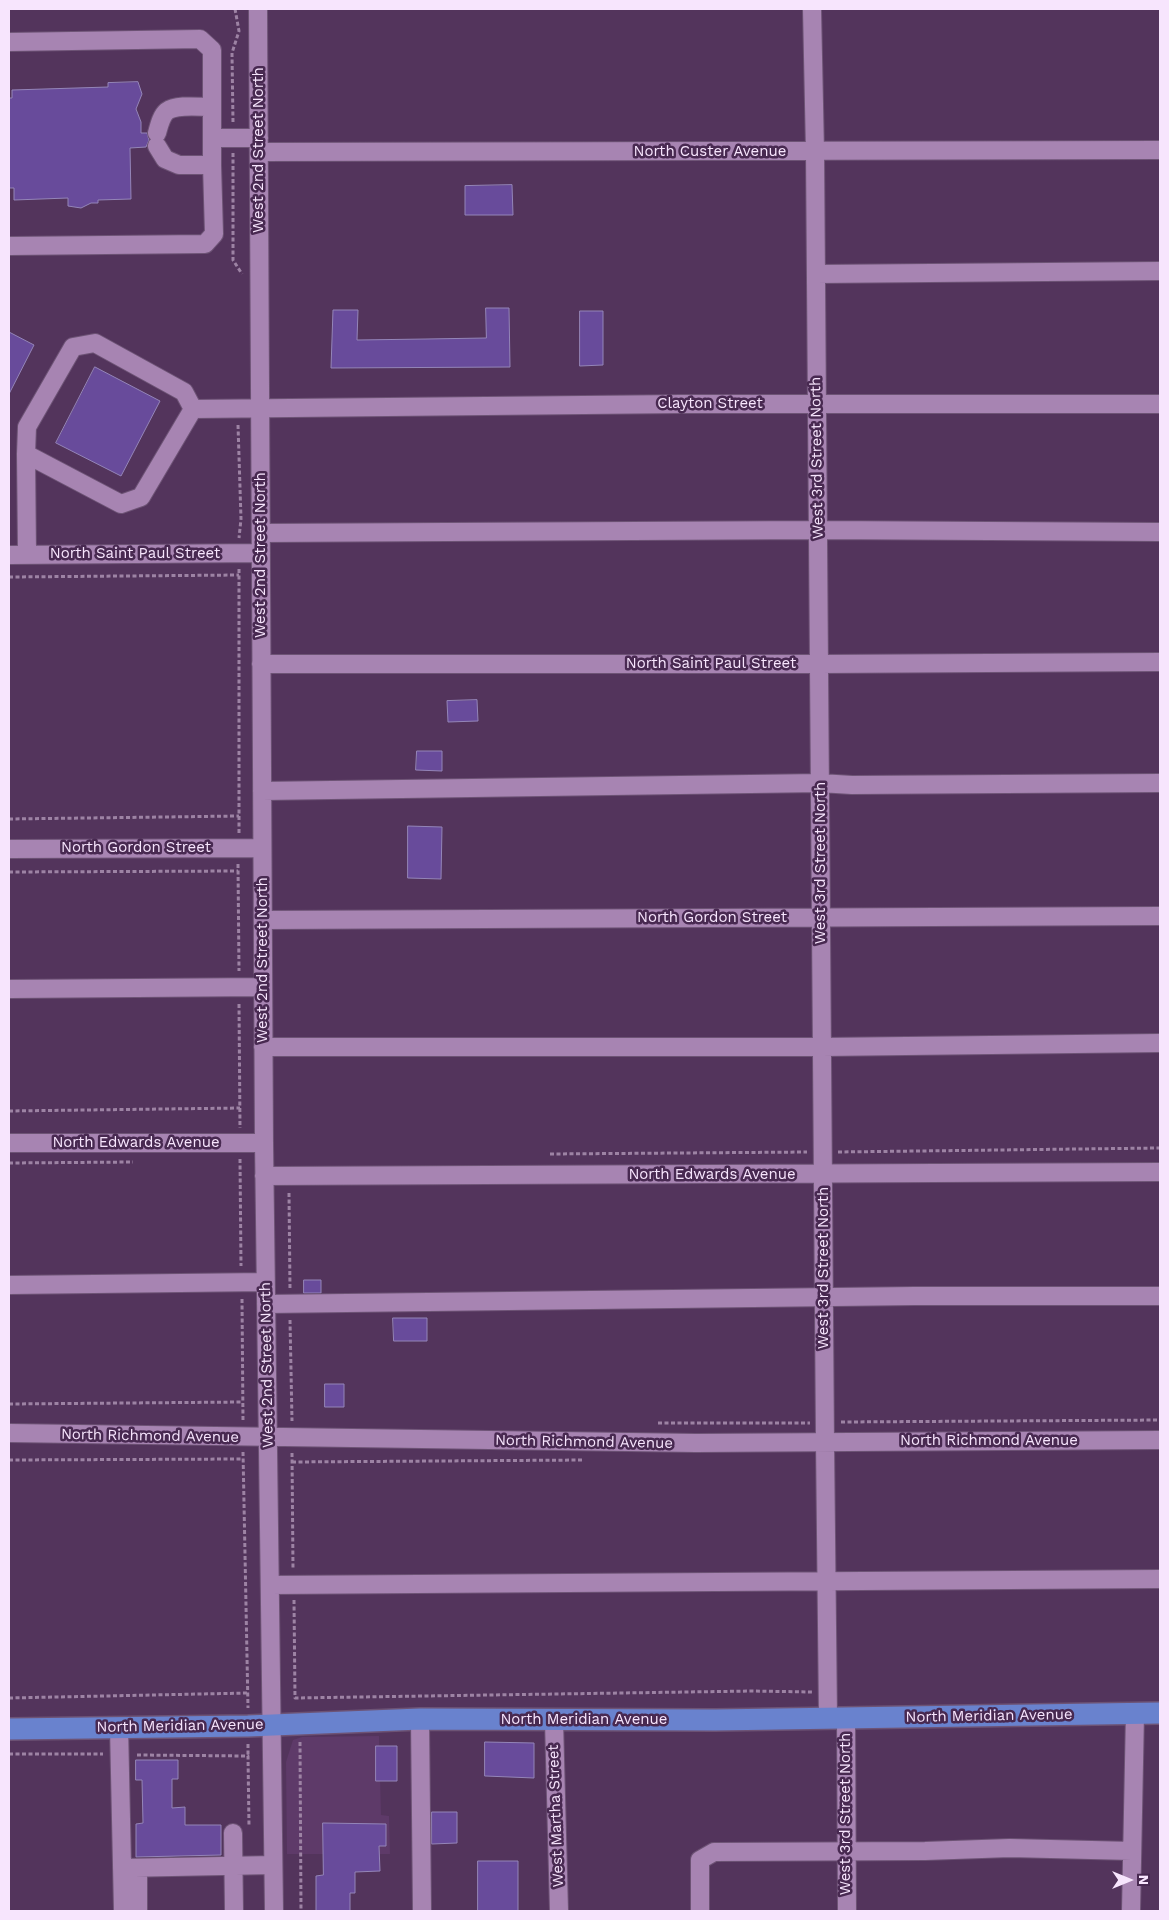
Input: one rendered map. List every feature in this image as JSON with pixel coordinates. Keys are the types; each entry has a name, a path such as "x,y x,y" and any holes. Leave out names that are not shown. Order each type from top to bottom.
{"main road":[{"name":"North Meridian Avenue","path":"9,1729 119,1728 420,1719 554,1721 1160,1713"}],"street":[{"name":"West 2nd Street North","path":"258,9 264,1176 274,1911"},
{"name":"West 3rd Street North","path":"812,9 815,152 826,1582 846,1851 847,1911"},
{"path":"9,42 200,40 212,50 211,108 214,234 205,244 9,246"},
{"path":"211,108 168,110 162,117 157,140 166,160 179,165 212,165"},
{"name":"North Custer Avenue","path":"212,138 259,145 815,152 1160,150"},
{"path":"816,274 1160,271"},
{"path":"26,454 121,504 141,497 193,409 184,392 95,343 73,348 27,427 26,454 28,554"},
{"name":"Clayton Street","path":"193,409 817,404 1160,404"},
{"path":"261,533 818,530 1160,532"},
{"name":"North Saint Paul Street","path":"9,555 261,553"},
{"name":"North Saint Paul Street","path":"262,664 1160,662"},
{"path":"262,791 820,783 852,785 1160,782"},
{"name":"North Gordon Street","path":"9,849 262,848"},
{"name":"North Gordon Street","path":"263,920 1160,916"},
{"path":"9,989 263,987"},
{"path":"264,1047 822,1047 1160,1043"},
{"name":"North Edwards Avenue","path":"9,1143 264,1143"},
{"name":"North Edwards Avenue","path":"264,1176 1160,1172"},
{"path":"9,1285 266,1282"},
{"path":"266,1304 824,1297 1160,1296"},
{"name":"North Richmond Avenue","path":"9,1433 696,1443 1160,1440"},
{"path":"270,1585 1160,1579"},
{"path":"1131,1911 1135,1714"},
{"path":"420,1719 422,1911"},
{"name":"West Martha Street","path":"554,1721 559,1911"},
{"path":"119,1728 130,1868 138,1911"},
{"path":"234,1911 234,1866 241,1831"},
{"path":"700,1911 700,1860 714,1852 1010,1848 1132,1851"},
{"path":"130,1868 273,1865"},
{"path":"123,1911 130,1868"}],"path":[{"path":"9,577 239,575"},
{"path":"9,819 239,816"},
{"path":"9,872 238,871"},
{"path":"9,1111 240,1108"},
{"path":"550,1154 1160,1148"},
{"path":"231,1161 240,1161"},
{"path":"9,1163 134,1162"},
{"path":"9,1404 243,1402"},
{"path":"648,1424 1160,1420"},
{"path":"9,1460 243,1459"},
{"path":"9,1698 248,1693"},
{"path":"300,1739 301,1911"},
{"path":"9,1754 248,1756 241,1831"}],"shaded area":[{"path":"379,1736 381,1815 389,1816 390,1854 287,1854 286,1762 293,1740 302,1737"}],"building":[{"path":"138,82 142,94 136,109 141,122 141,133 147,133 149,140 146,147 130,148 131,199 98,200 98,203 91,203 81,208 68,206 68,198 14,200 14,188 9,188 9,98 12,98 12,90 108,87 108,83"},
{"path":"512,185 513,215 465,215 465,186"},
{"path":"486,308 509,308 510,367 331,368 333,310 358,310 357,340 486,338"},
{"path":"580,311 603,311 603,365 580,366"},
{"path":"9,332 34,345 9,394"},
{"path":"95,367 160,401 121,476 56,443"},
{"path":"477,700 478,721 448,722 447,701"},
{"path":"417,751 442,751 442,771 416,770"},
{"path":"408,826 442,827 441,879 408,878"},
{"path":"304,1280 321,1280 321,1293 304,1293"},
{"path":"393,1318 427,1318 427,1341 394,1341"},
{"path":"325,1384 344,1384 344,1407 325,1407"},
{"path":"485,1742 534,1743 534,1778 485,1776"},
{"path":"376,1746 397,1746 397,1781 376,1781"},
{"path":"136,1760 178,1760 178,1779 172,1779 172,1808 185,1807 185,1825 221,1825 221,1855 136,1857 136,1824 143,1823 142,1780 136,1780"},
{"path":"432,1812 457,1812 457,1843 432,1844"},
{"path":"323,1823 386,1824 386,1846 379,1846 380,1871 355,1872 355,1893 350,1893 350,1911 316,1911 316,1876 323,1875"},
{"path":"478,1861 518,1861 518,1911 478,1911"}]}
